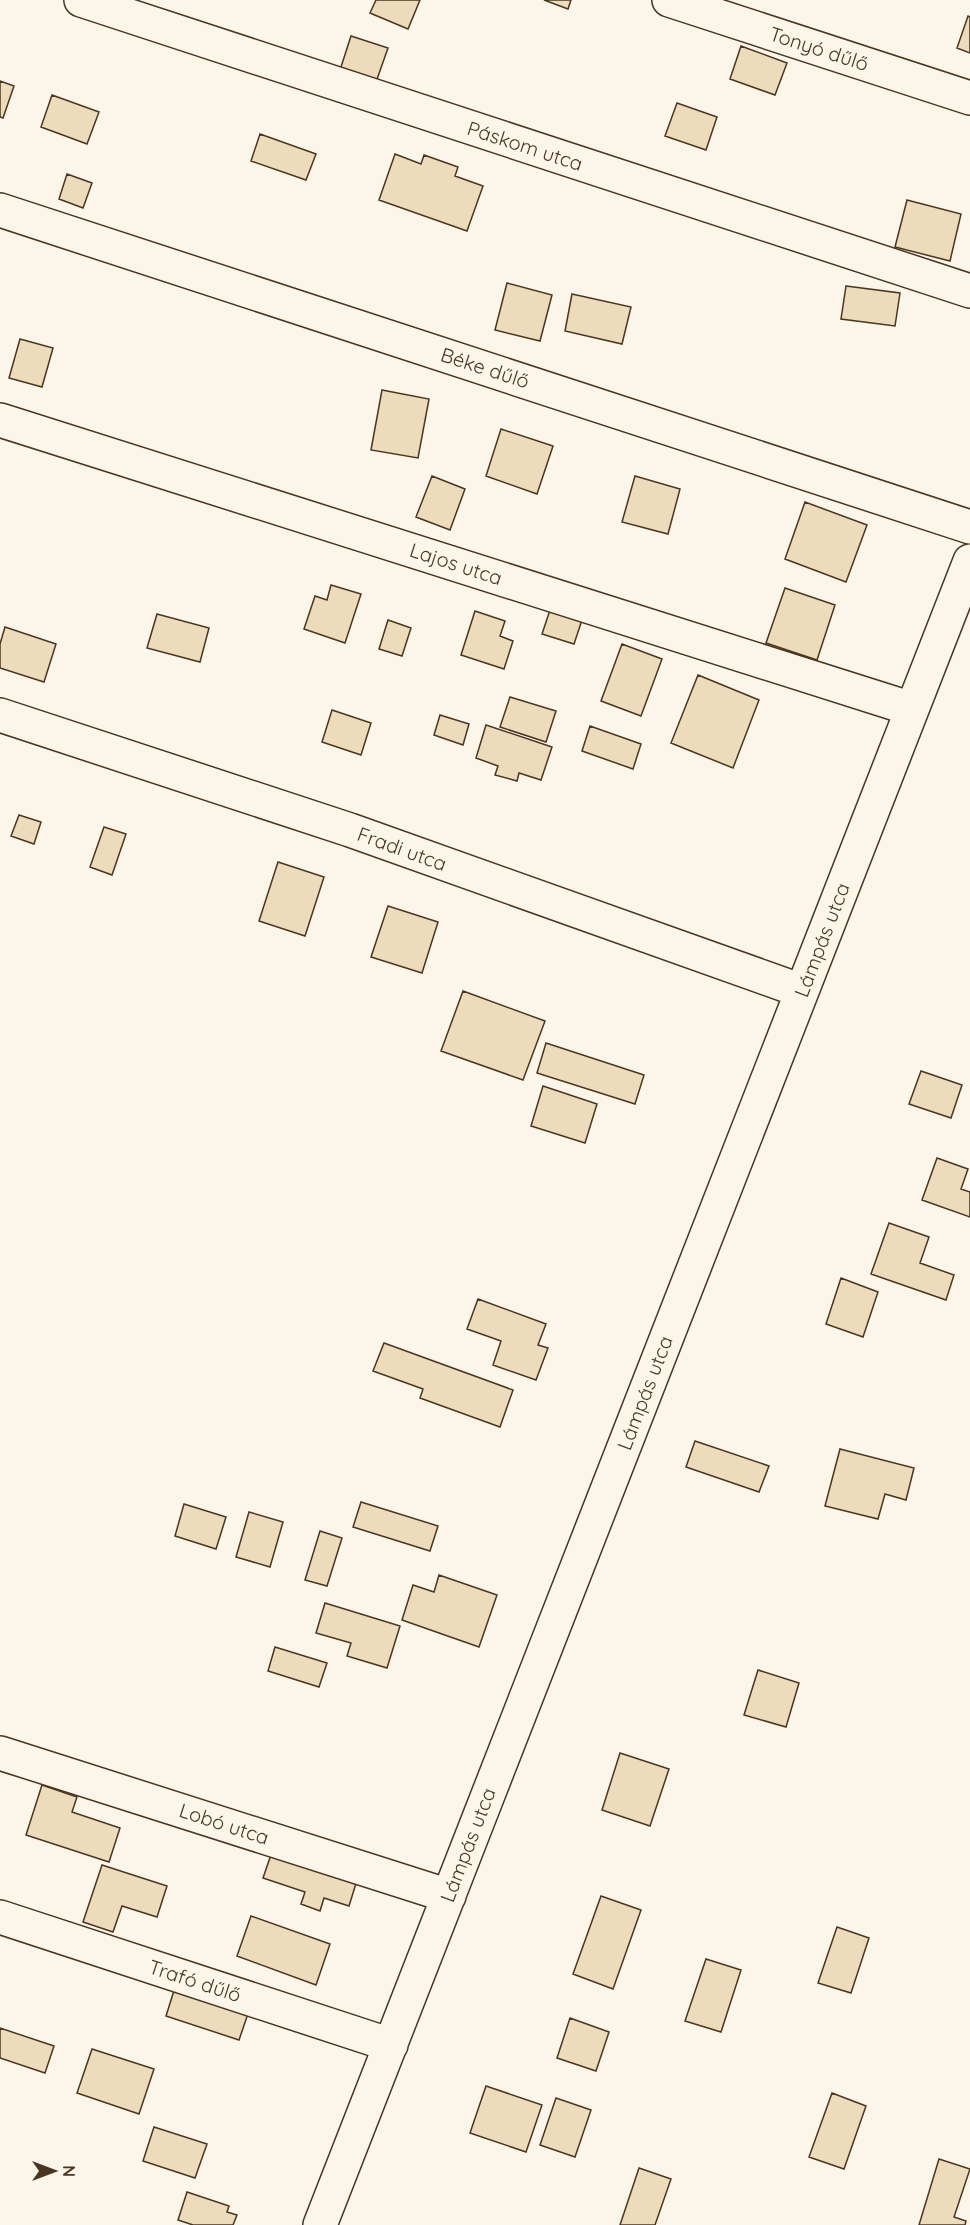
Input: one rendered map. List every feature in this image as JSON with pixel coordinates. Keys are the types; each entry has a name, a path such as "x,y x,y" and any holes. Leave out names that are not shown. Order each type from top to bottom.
{"street":[{"name":"Páskom utca","path":"81,0 970,291"},
{"name":"Tonyó dűlő","path":"669,0 970,98"},
{"name":"Béke dűlő","path":"0,210 970,527"},
{"name":"Lajos utca","path":"0,420 912,709"},
{"name":"Lámpás utca","path":"320,2225 970,561"},
{"name":"Fradi utca","path":"0,715 350,830 802,991"},
{"name":"Lobó utca","path":"0,1753 449,1896"},
{"name":"Trafó dűlő","path":"0,1917 391,2045"}],"building":[{"path":"376,0 420,0 408,29 370,13"},
{"path":"544,0 571,0 568,9"},
{"path":"968,16 970,17 970,53 957,48"},
{"path":"351,36 388,48 376,82 340,70"},
{"path":"741,46 787,63 775,95 730,79"},
{"path":"0,81 14,86 3,118 0,117"},
{"path":"52,95 99,112 87,144 41,127"},
{"path":"677,103 717,117 706,150 665,136"},
{"path":"260,134 316,154 306,180 251,161"},
{"path":"395,154 421,164 424,155 458,167 455,176 483,186 467,231 379,200"},
{"path":"67,174 92,183 83,208 59,199"},
{"path":"907,200 961,214 950,261 895,247"},
{"path":"507,283 552,295 540,341 495,330"},
{"path":"846,286 900,293 895,326 841,319"},
{"path":"572,294 631,307 622,344 565,331"},
{"path":"20,339 53,348 42,387 9,378"},
{"path":"382,390 429,399 418,458 371,450"},
{"path":"501,429 553,446 537,494 486,476"},
{"path":"432,476 465,489 450,530 416,517"},
{"path":"635,476 680,489 668,534 622,522"},
{"path":"805,502 867,525 846,582 785,559"},
{"path":"331,585 361,594 345,643 304,629 315,596 327,600"},
{"path":"785,588 835,605 817,660 766,643"},
{"path":"551,607 583,617 574,644 542,634"},
{"path":"475,611 505,621 500,636 513,641 504,669 461,655"},
{"path":"157,614 209,628 200,662 147,648"},
{"path":"388,620 411,628 402,656 379,649"},
{"path":"5,627 56,644 44,682 0,668 0,644"},
{"path":"622,644 662,659 641,716 601,701"},
{"path":"698,675 759,700 733,768 671,743"},
{"path":"510,697 556,711 546,742 500,727"},
{"path":"332,710 371,723 361,755 322,742"},
{"path":"440,715 469,724 463,745 434,735"},
{"path":"486,725 552,747 541,780 519,773 517,781 495,775 498,766 476,758"},
{"path":"590,726 641,744 633,769 582,751"},
{"path":"19,815 41,822 34,844 11,836"},
{"path":"104,827 126,834 112,875 90,867"},
{"path":"278,862 324,877 305,936 259,921"},
{"path":"388,906 438,922 422,973 371,957"},
{"path":"463,991 545,1021 523,1080 441,1051"},
{"path":"546,1043 644,1075 635,1104 537,1073"},
{"path":"921,1071 962,1085 951,1118 909,1104"},
{"path":"543,1086 597,1104 585,1143 531,1126"},
{"path":"937,1158 968,1169 961,1189 970,1192 970,1217 922,1200"},
{"path":"889,1223 929,1237 920,1263 954,1275 946,1300 871,1274"},
{"path":"841,1278 878,1292 863,1337 826,1324"},
{"path":"478,1299 546,1324 538,1345 548,1348 536,1380 493,1365 501,1341 467,1329"},
{"path":"384,1343 513,1390 500,1427 420,1398 423,1389 373,1371"},
{"path":"695,1441 769,1466 759,1492 686,1467"},
{"path":"840,1449 914,1468 906,1500 885,1494 878,1519 825,1506"},
{"path":"361,1502 438,1526 430,1551 353,1527"},
{"path":"184,1504 226,1517 216,1549 175,1536"},
{"path":"249,1512 283,1522 270,1567 236,1557"},
{"path":"320,1531 342,1538 327,1586 305,1580"},
{"path":"439,1575 497,1595 479,1647 402,1620 413,1585 434,1592"},
{"path":"325,1603 400,1626 387,1668 347,1656 351,1643 316,1633"},
{"path":"275,1647 327,1663 319,1687 268,1671"},
{"path":"758,1670 799,1683 786,1727 744,1715"},
{"path":"620,1753 669,1769 650,1826 602,1810"},
{"path":"42,1785 77,1797 72,1812 120,1828 109,1862 26,1835"},
{"path":"273,1849 358,1877 349,1906 324,1898 320,1911 301,1904 305,1892 263,1878"},
{"path":"102,1865 167,1886 157,1917 122,1906 113,1932 83,1922"},
{"path":"601,1896 641,1910 613,1989 573,1974"},
{"path":"251,1916 330,1944 316,1985 237,1956"},
{"path":"837,1927 869,1938 851,1993 818,1983"},
{"path":"706,1959 741,1970 721,2032 685,2021"},
{"path":"177,1981 251,2005 239,2040 166,2016"},
{"path":"570,2018 609,2032 596,2071 557,2058"},
{"path":"0,2028 54,2046 45,2073 0,2058"},
{"path":"92,2049 154,2069 139,2114 77,2093"},
{"path":"486,2086 542,2105 526,2152 470,2133"},
{"path":"832,2093 866,2106 844,2169 809,2157"},
{"path":"556,2098 591,2110 575,2157 540,2145"},
{"path":"154,2127 207,2144 195,2178 143,2161"},
{"path":"939,2159 970,2169 954,2217 966,2221 965,2225 919,2225"},
{"path":"639,2168 671,2179 655,2225 620,2225"},
{"path":"187,2192 229,2206 227,2212 237,2215 233,2225 193,2225 178,2220"}]}
